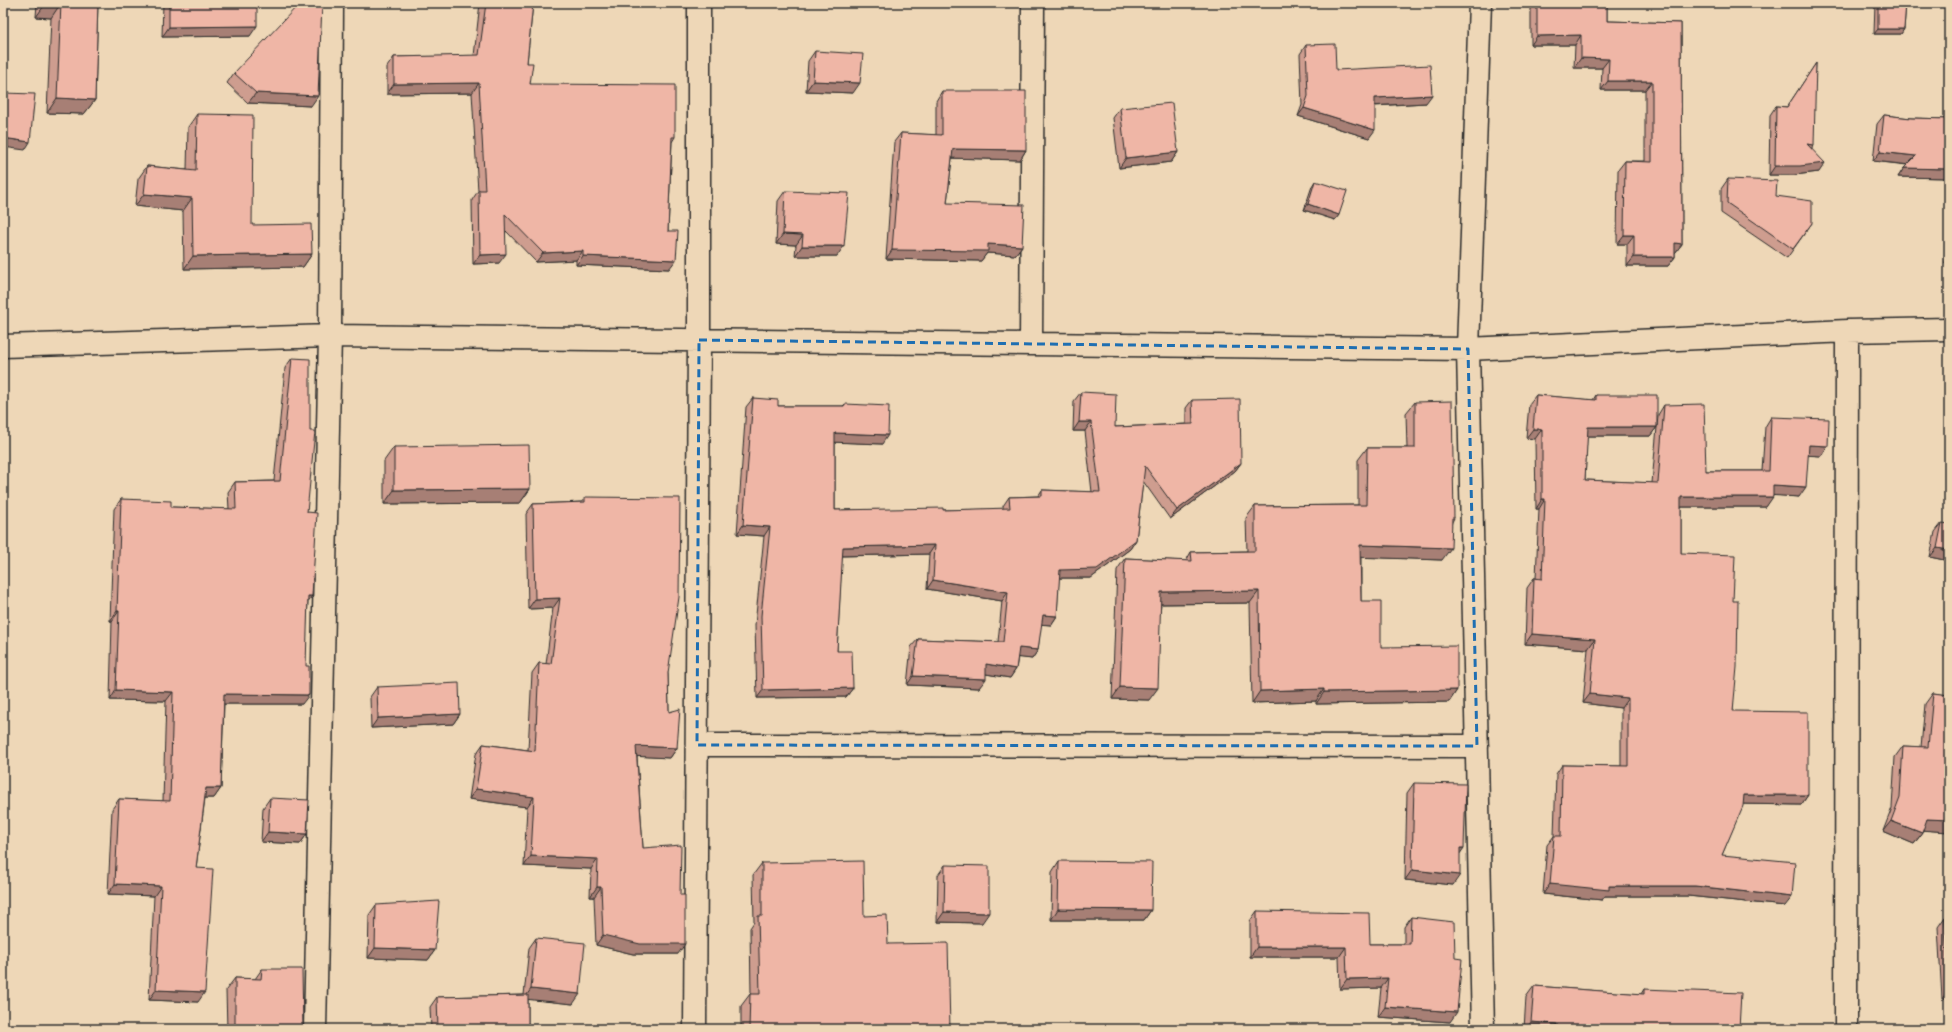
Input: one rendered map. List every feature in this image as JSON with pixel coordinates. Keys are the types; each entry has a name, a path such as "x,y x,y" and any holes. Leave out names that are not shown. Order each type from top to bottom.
{"street":[{"path":"315,1029 330,336 332,3"},
{"path":"695,1029 699,340 699,3"},
{"path":"1031,344 1033,3"},
{"path":"1480,3 1468,350 1483,1029"},
{"path":"3,346 330,336 1468,350 1848,331 1949,329"},
{"path":"1846,1029 1848,331"},
{"path":"697,746 1477,746"}],"highlighted area":[{"path":"699,340 1468,349 1477,746 697,745"}],"building":[{"path":"61,3 98,3 95,100 57,98"},
{"path":"169,3 257,3 257,26 169,27"},
{"path":"486,3 533,3 527,63 533,63 530,84 675,85 675,137 672,137 668,231 678,231 676,260 583,256 583,251 543,253 505,214 506,254 480,255 479,190 485,190 479,83 394,84 394,57 479,55"},
{"path":"1537,3 1607,3 1607,21 1681,23 1682,244 1675,243 1675,257 1634,257 1634,235 1624,235 1625,161 1652,162 1652,81 1608,81 1609,59 1581,58 1581,35 1537,36"},
{"path":"1878,3 1906,3 1904,29 1878,29"},
{"path":"299,4 322,5 318,96 256,93 234,73"},
{"path":"1335,44 1336,70 1430,65 1432,95 1375,98 1375,130 1304,108 1308,96 1306,45"},
{"path":"815,51 863,54 860,83 813,81"},
{"path":"1816,63 1814,145 1807,144 1825,163 1800,166 1775,166 1776,106 1787,107"},
{"path":"942,91 1026,91 1026,150 953,149 947,203 1024,205 1022,246 988,244 988,251 892,250 901,133 942,135"},
{"path":"3,93 35,94 30,142 3,138"},
{"path":"1172,103 1178,152 1126,158 1120,108"},
{"path":"197,114 253,115 252,225 311,224 312,254 193,256 192,198 144,194 147,166 196,171"},
{"path":"1884,115 1911,118 1949,119 1949,169 1904,168 1916,156 1880,152"},
{"path":"1728,179 1777,181 1776,196 1812,201 1812,223 1793,249 1727,203"},
{"path":"1315,181 1347,191 1339,215 1308,204"},
{"path":"785,191 849,193 844,246 802,246 803,235 783,234"},
{"path":"292,358 310,359 310,431 315,431 307,512 317,513 312,596 308,596 306,666 309,666 309,695 224,694 221,788 206,788 196,868 213,869 205,992 156,990 161,886 115,884 119,799 170,801 173,692 116,690 121,499 171,501 171,507 236,509 235,482 280,481"},
{"path":"1081,392 1116,394 1115,427 1193,424 1192,400 1240,399 1241,463 1177,510 1145,466 1136,540 1097,569 1060,570 1057,616 1043,615 1038,650 1019,648 1016,669 986,664 986,679 913,676 918,639 1003,642 1008,592 933,580 935,545 843,547 837,651 852,651 853,688 763,690 761,616 770,527 743,525 753,398 778,400 778,406 844,406 845,404 889,406 888,435 835,433 835,510 943,508 943,510 1010,508 1009,497 1042,496 1042,490 1100,492 1091,422 1079,422"},
{"path":"1536,395 1596,400 1596,395 1657,395 1657,427 1588,427 1585,480 1658,483 1664,405 1704,404 1706,471 1769,471 1771,417 1829,419 1828,446 1809,445 1806,487 1773,485 1773,497 1681,497 1681,553 1735,555 1733,601 1738,601 1737,667 1733,711 1808,712 1808,795 1744,795 1743,806 1722,855 1795,862 1792,897 1695,886 1609,886 1609,890 1550,884 1554,836 1561,836 1562,765 1628,766 1628,698 1590,694 1595,639 1532,634 1534,578 1542,579 1545,499 1542,499 1542,429 1533,429"},
{"path":"1452,401 1454,518 1452,518 1451,548 1360,545 1361,601 1381,601 1381,647 1457,646 1457,690 1324,692 1324,689 1260,691 1259,591 1161,592 1158,688 1120,687 1125,558 1192,561 1191,552 1255,551 1255,506 1366,505 1367,448 1415,448 1415,402"},
{"path":"529,445 530,489 394,490 394,447"},
{"path":"585,497 680,498 679,597 668,673 669,712 680,709 677,748 636,746 643,848 681,845 680,895 685,895 685,944 640,944 603,935 601,887 597,887 598,859 531,856 534,797 476,789 483,744 535,751 539,663 551,664 560,598 535,599 533,504 585,502"},
{"path":"1942,523 1949,524 1949,550 1937,548"},
{"path":"459,683 460,714 378,718 377,687"},
{"path":"1933,693 1949,695 1949,820 1927,819 1922,833 1891,821 1900,797 1903,746 1928,747"},
{"path":"1414,783 1466,784 1464,848 1460,848 1460,875 1412,870"},
{"path":"270,798 309,800 307,834 268,832"},
{"path":"863,861 864,916 887,915 888,944 948,943 950,1029 749,1029 750,994 760,994 758,916 762,916 762,863"},
{"path":"1059,861 1152,862 1151,910 1058,909"},
{"path":"945,865 989,866 989,913 944,912"},
{"path":"439,901 435,950 375,948 376,905"},
{"path":"1257,911 1369,913 1370,944 1410,944 1411,917 1454,922 1455,958 1462,959 1457,1012 1385,1007 1388,978 1347,979 1346,947 1257,947"},
{"path":"1945,917 1949,917 1949,989"},
{"path":"536,938 585,943 580,994 531,989"},
{"path":"262,969 302,969 303,1029 235,1029 235,978 261,979"},
{"path":"1534,986 1644,994 1644,989 1741,993 1739,1029 1557,1029 1557,1024 1531,1022"},
{"path":"528,995 528,1029 438,1029 437,997"}]}
